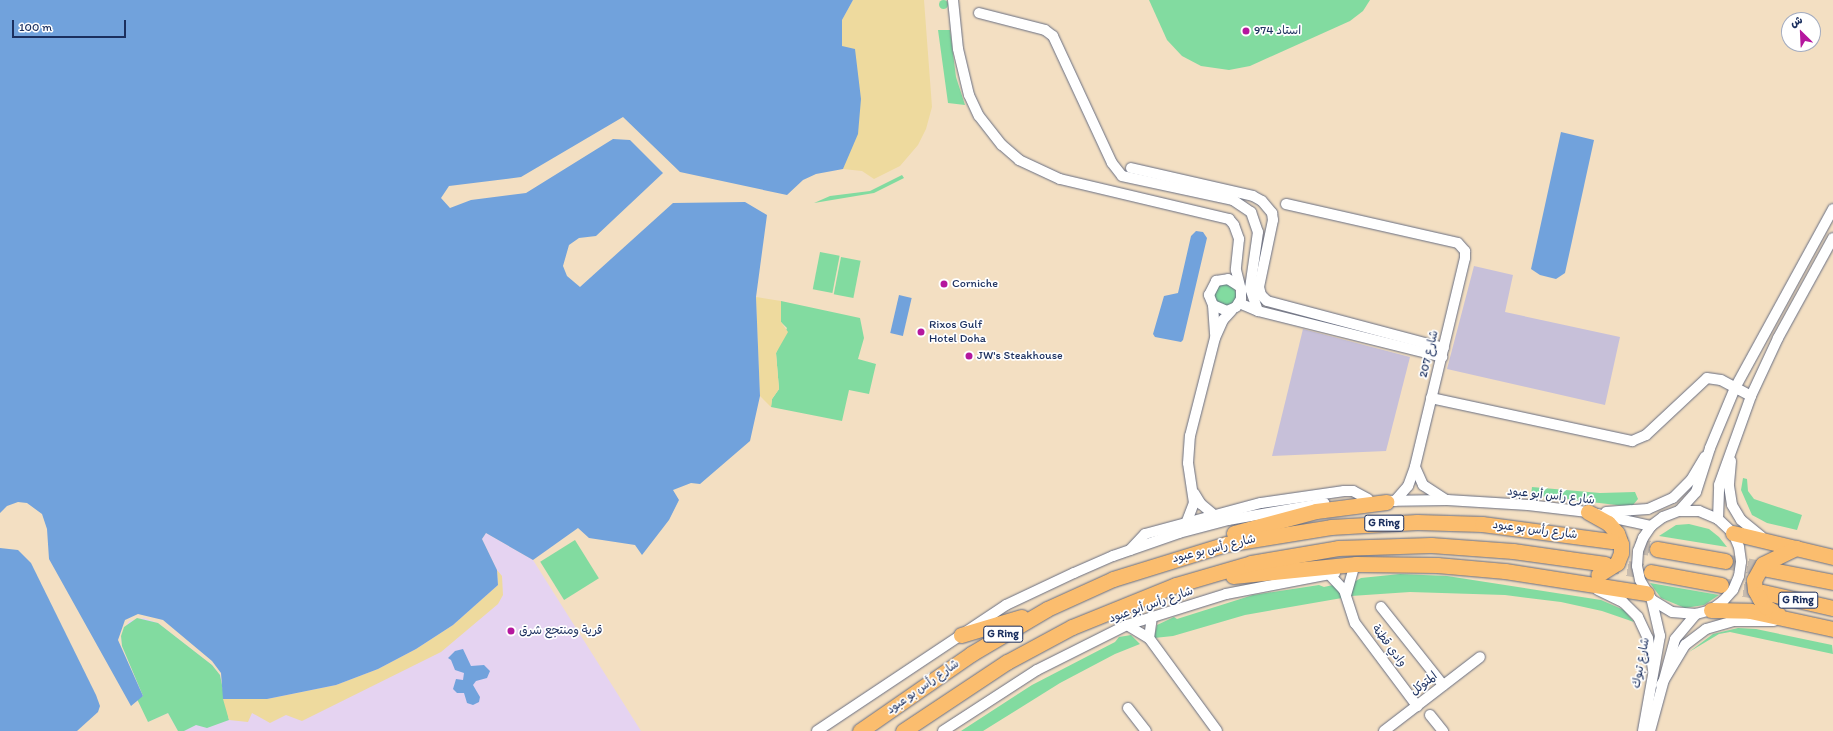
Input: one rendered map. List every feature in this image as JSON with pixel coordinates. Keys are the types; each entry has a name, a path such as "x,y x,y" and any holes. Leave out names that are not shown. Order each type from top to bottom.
{"highway":[{"path":"1160,562 1223,537 1299,515 1390,501"},
{"path":"1569,580 1606,572 1617,564 1622,553 1617,533 1608,524 1588,512"},
{"name":"شارع رأس بو عبود","path":"860,731 971,654 1047,609 1112,579 1160,562 1262,536 1390,523 1482,524 1612,541"},
{"path":"1733,533 1833,557"},
{"name":"شارع رأس بو عبود","path":"903,731 968,687 1042,642 1105,612 1176,585 1252,563 1291,555 1381,546 1431,545 1513,551 1605,564"},
{"path":"1783,616 1766,607 1755,590 1754,580 1763,564 1796,548"},
{"path":"1657,549 1725,561"},
{"path":"1176,585 1320,567 1391,564 1470,567 1569,580 1649,596"},
{"name":"G Ring","path":"1767,569 1833,582"},
{"path":"1651,572 1721,585"},
{"name":"G Ring","path":"1763,592 1833,608"},
{"path":"961,635 1047,609"},
{"path":"1711,610 1744,610 1783,616 1833,629"}],"street":[{"path":"953,0 958,49 969,95 979,116 1002,145 1019,160 1060,179 1229,219 1238,233 1236,255 1240,286 1238,304 1224,320 1215,338 1189,445 1188,463 1194,493 1193,508 1187,521"},
{"path":"979,13 1044,30 1053,36 1112,163 1122,176 1233,200 1251,212 1258,232 1250,282 1252,299 1258,311"},
{"path":"1131,168 1257,197 1272,213 1273,225 1259,287 1261,295 1267,301 1443,353"},
{"name":"شارع 207","path":"1286,204 1458,243 1464,248 1465,258 1416,466"},
{"path":"1679,511 1696,492 1710,448 1735,388 1833,209"},
{"path":"1718,518 1719,485 1751,396 1778,338 1833,238"},
{"path":"1215,338 1213,305 1210,290 1221,279 1236,255"},
{"path":"1221,279 1228,279 1240,286"},
{"path":"1213,305 1222,311 1252,299"},
{"path":"1238,304 1258,311 1443,353"},
{"path":"1431,398 1632,441 1646,435 1707,378 1721,380 1751,396"},
{"path":"1588,512 1635,511 1660,505 1673,498 1686,485 1710,448"},
{"path":"1732,449 1729,486 1736,514 1751,530 1777,543"},
{"path":"1390,501 1407,489 1416,466"},
{"name":"شارع رأس أبو عبود","path":"1416,466 1423,485 1447,500"},
{"name":"شارع رأس أبو عبود","path":"1130,550 1145,534 1212,514 1267,502 1344,491 1353,491 1368,499"},
{"path":"1194,493 1201,504 1212,514"},
{"name":"شارع رأس أبو عبود","path":"818,731 1006,606 1087,567 1130,550 1228,520 1300,506 1368,499 1390,501 1447,500 1588,512 1651,526"},
{"path":"1679,511 1699,511 1718,518 1733,533 1739,547 1742,562 1739,576 1733,590 1723,602 1711,610 1696,614 1672,612 1649,596 1636,566 1643,538 1651,526 1663,517 1679,511"},
{"name":"شارع رأس أبو عبود","path":"943,731 1037,670 1127,625 1226,594 1329,574 1391,564"},
{"path":"1346,599 1348,583 1353,570"},
{"name":"وادي قطنة","path":"1329,574 1340,583 1355,623 1417,706"},
{"path":"1569,580 1612,596 1638,616 1648,638 1653,671"},
{"name":"شارع تبوك","path":"1643,731 1660,636 1649,596"},
{"path":"1381,607 1443,685"},
{"name":"شارع تبوك","path":"1650,731 1661,685 1675,639 1696,614"},
{"path":"1149,638 1152,616"},
{"path":"1661,685 1681,650 1706,629 1734,621 1809,623"},
{"path":"1127,625 1149,638 1217,731"},
{"name":"المتوكل","path":"1384,731 1480,657"},
{"path":"1128,708 1146,731"},
{"path":"1430,715 1443,731"}],"shaded area":[{"path":"1474,266 1513,275 1505,312 1620,337 1605,405 1447,369"},
{"path":"1303,329 1410,357 1386,451 1272,456"},
{"name":"قرية ومنتجع شرق","path":"486,533 533,560 641,731 178,731 168,713 148,722 143,696 122,646 121,636 129,621 144,618 158,623 212,665 220,675 223,699 497,570 482,539"}],"green space":[{"path":"943,-1 948,4 943,9 938,4"},
{"name":"استاد 974","path":"1149,0 1370,0 1363,11 1350,21 1250,66 1229,70 1201,66 1182,56 1167,40"},
{"path":"938,30 950,30 956,77 965,105 948,103"},
{"path":"902,175 904,178 874,193 814,203 830,196 870,191"},
{"path":"820,252 840,256 832,293 813,289"},
{"path":"841,257 861,261 853,298 834,294"},
{"path":"1225,284 1233,287 1236,295 1233,303 1225,306 1217,303 1214,295 1217,287"},
{"path":"781,301 860,318 864,338 858,359 876,364 869,394 849,390 842,421 771,407 772,399 779,389 776,353 787,328 781,322"},
{"path":"1743,478 1747,479 1748,491 1754,499 1802,515 1797,530 1767,523 1752,515 1741,490"},
{"path":"1532,487 1600,493 1635,492 1638,499 1633,505 1625,506 1531,495"},
{"path":"1689,524 1709,529 1719,537 1727,547 1659,536 1676,525"},
{"path":"575,540 599,578 564,600 540,562"},
{"path":"1400,574 1447,576 1601,600 1624,610 1634,622 1602,611 1561,602 1505,595 1410,592 1351,596 1354,582 1361,578"},
{"path":"1650,583 1719,595 1704,605 1685,608 1661,598"},
{"path":"1319,585 1324,587 1333,585 1338,588 1342,598 1245,615 1173,636 1154,638 1157,625 1174,617 1177,619 1253,595"},
{"path":"137,618 158,623 212,665 220,675 229,720 207,728 196,725 184,731 178,731 168,713 148,722 137,699 143,696 122,646 121,636 124,627"},
{"path":"1738,628 1756,629 1832,645 1833,654 1730,632 1719,634 1689,652 1713,634"},
{"path":"1131,635 1140,644 1115,654 1060,683 983,731 961,731 1032,685 1115,642 1119,637"}],"sand":[{"path":"853,0 924,0 932,107 926,129 918,145 900,166 874,179 862,171 843,169 858,128 842,46 842,20"},
{"path":"756,297 781,301 781,322 788,332 776,353 779,389 772,399 771,407 760,396"},
{"path":"497,570 502,576 503,595 498,604 441,652 302,721 286,715 270,723 252,713 248,722 229,720 223,699 267,699 336,685 378,669 416,649 453,625 498,585"}],"water":[{"path":"0,0 853,0 842,20 842,46 855,49 861,99 858,134 843,169 816,174 803,180 787,195 680,172 623,117 521,177 449,186 441,198 450,208 471,200 526,193 613,139 630,140 663,173 596,236 579,238 569,245 563,266 567,276 580,287 673,203 745,202 767,215 756,297 760,396 750,441 700,484 691,483 673,490 679,500 669,520 642,555 635,545 589,538 578,528 533,560 486,533 482,539 497,570 498,585 453,625 416,649 378,669 336,685 267,699 223,699 221,673 212,661 163,620 138,614 125,620 118,640 143,696 131,706 49,559 47,529 42,514 27,503 18,502 7,506 0,513"},
{"path":"1561,132 1594,140 1565,273 1556,279 1540,275 1531,269"},
{"path":"1196,231 1203,232 1207,238 1183,340 1181,342 1155,337 1153,334 1164,296 1178,293 1191,236"},
{"path":"899,295 912,298 903,336 890,333"},
{"path":"0,548 18,550 31,563 96,695 100,706 98,712 77,731 0,731"},
{"path":"463,649 471,666 484,665 490,671 487,678 476,681 473,685 480,697 479,702 473,705 467,703 464,693 457,693 453,689 456,679 463,680 464,673 455,670 451,660 448,658 455,651"}],"tunnel":[{"path":"1612,541 1657,549"},
{"path":"1725,561 1767,569"},
{"path":"1605,564 1651,572"},
{"path":"1721,585 1763,592"}],"place":[{"name":"استاد 974","path":"1246,31"},
{"name":"Corniche","path":"944,284"},
{"name":"Rixos Gulf Hotel Doha","path":"921,332"},
{"name":"JW's Steakhouse","path":"969,356"},
{"name":"قرية ومنتجع شرق","path":"511,631"}]}
